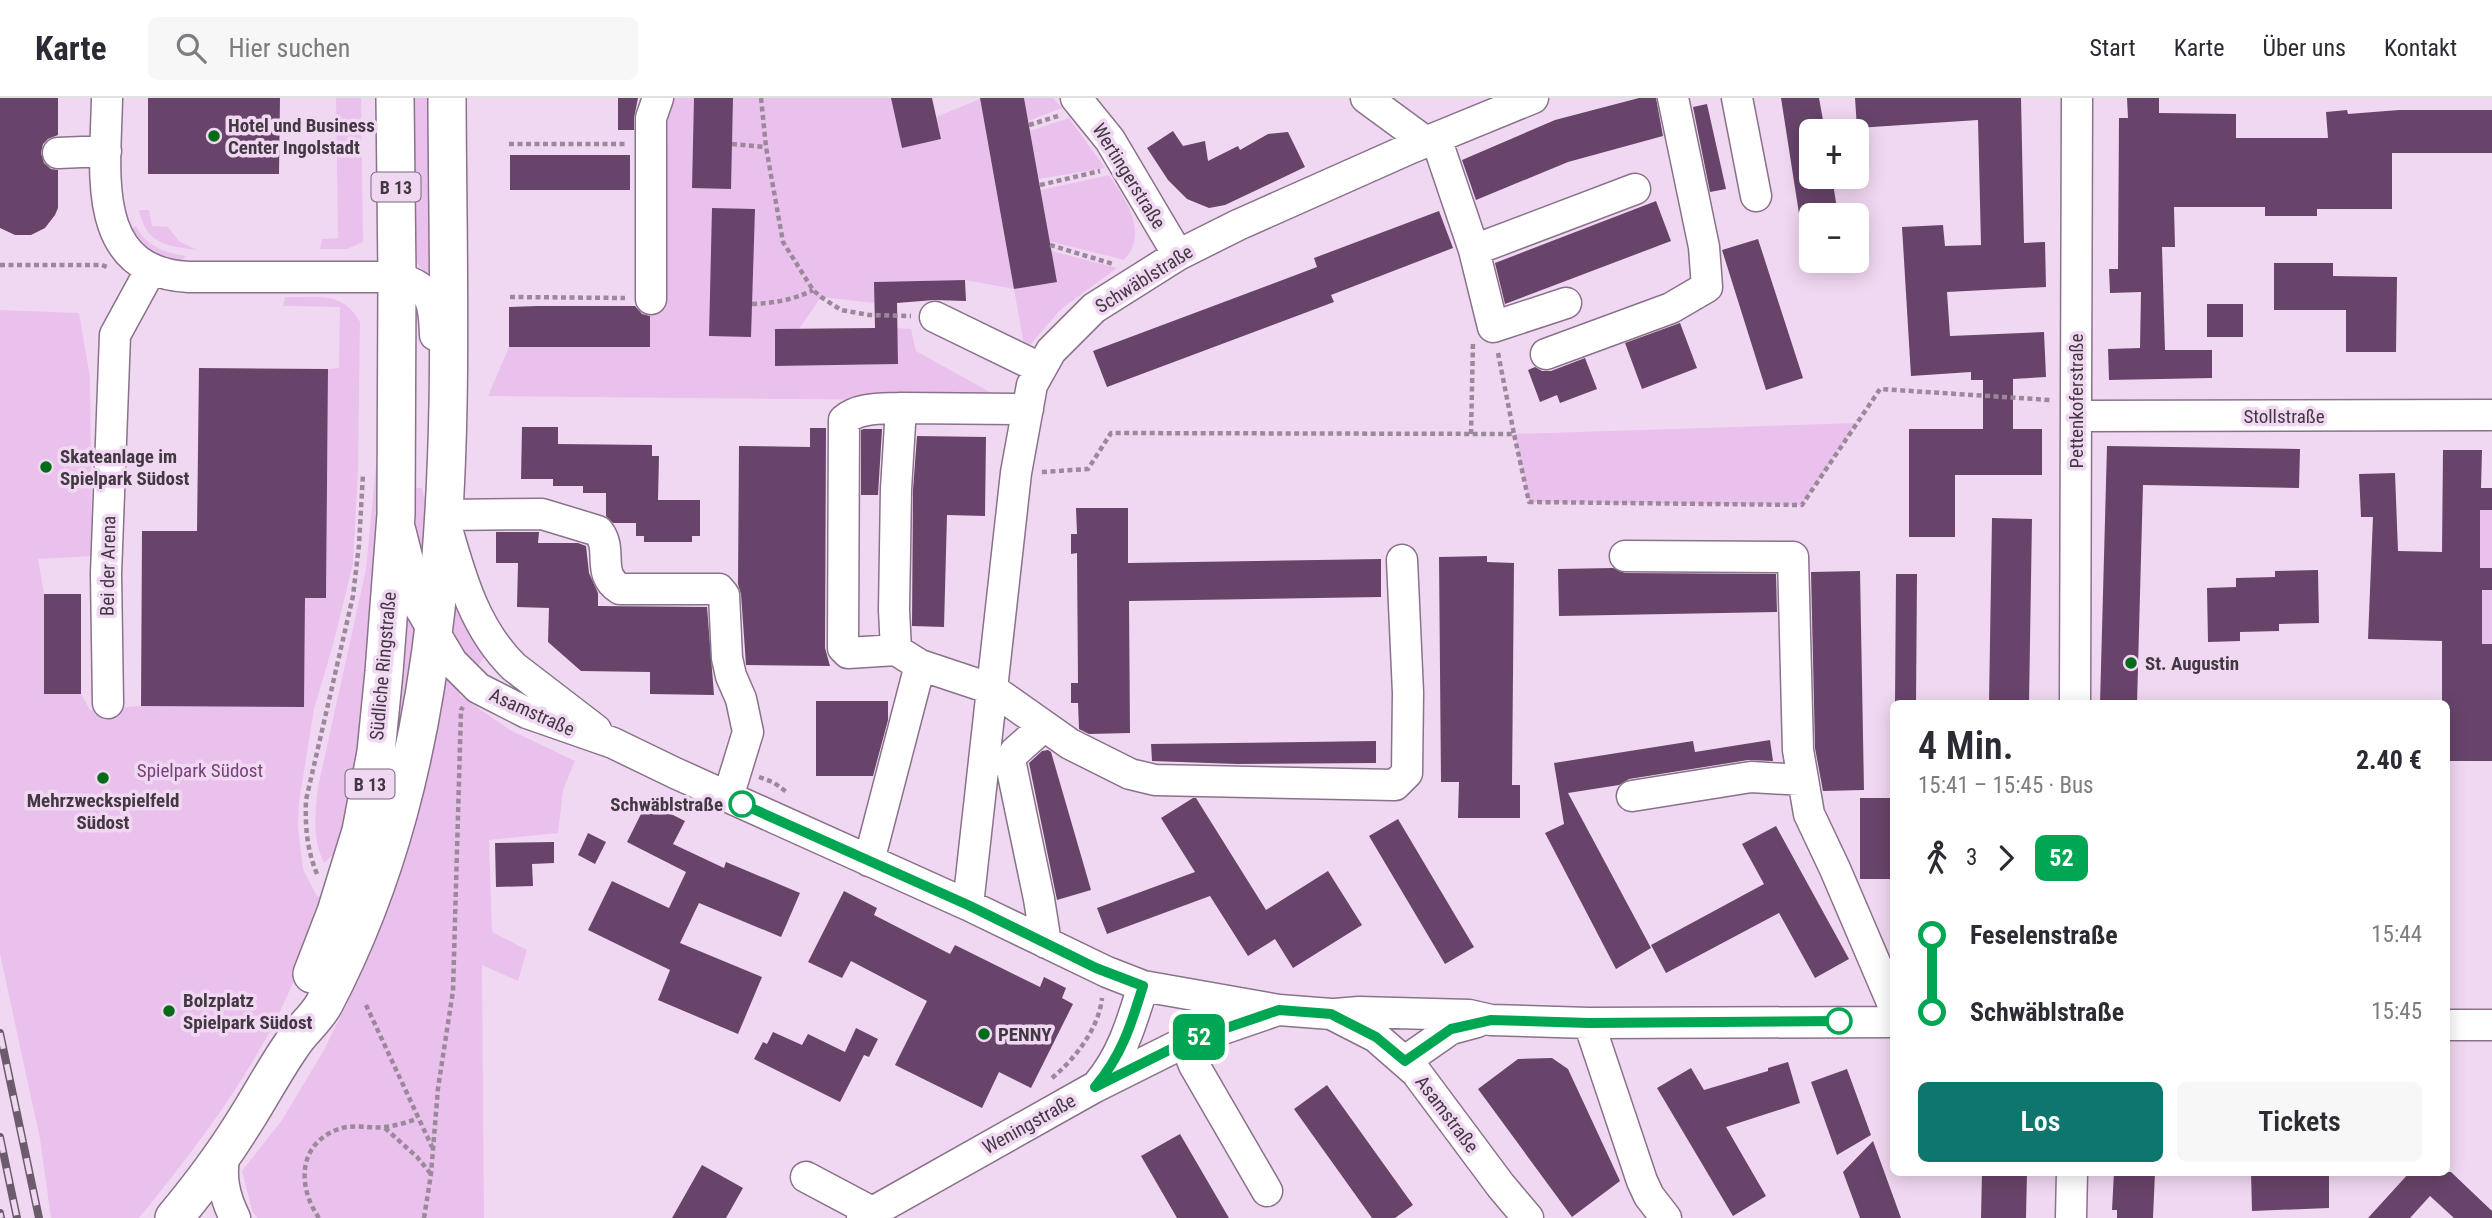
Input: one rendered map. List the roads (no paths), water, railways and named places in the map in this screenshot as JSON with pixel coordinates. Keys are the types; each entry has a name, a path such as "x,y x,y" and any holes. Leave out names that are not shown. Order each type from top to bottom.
{"main road":[{"name":"Südliche Ringstraße","path":"293,1043 304,994 336,912 361,831 376,752 396,515 395,98"},
{"name":"Südliche Ringstraße","path":"174,1218 225,1152 293,1043 322,1007 379,873 417,736 433,632 443,515 447,389 447,98"}],"street":[{"path":"107,98 106,197 110,220 120,243 146,277 397,277"},
{"path":"652,299 651,118 658,98"},
{"name":"Wertingerstraße","path":"1076,98 1110,140 1178,255"},
{"path":"1366,98 1431,140 1474,250 1493,327 1566,303"},
{"name":"Schwäblstraße","path":"968,905 1016,473 1032,385 1051,351 1094,308 1178,255 1238,225 1531,98"},
{"path":"1546,354 1671,308 1707,287 1704,247 1673,98"},
{"path":"1737,98 1756,196"},
{"name":"Pettenkoferstraße","path":"2075,700 2077,98"},
{"path":"58,153 106,151"},
{"path":"1474,250 1635,189"},
{"name":"Bei der Arena","path":"108,703 106,574 115,335 146,277"},
{"name":"Südliche Ringstraße","path":"397,277 412,282 429,294 435,314 436,356 447,389"},
{"path":"935,317 1040,368"},
{"path":"869,861 908,658 894,610 895,502 898,422 901,408"},
{"path":"1028,409 865,410 851,414 844,420 843,648 848,653 908,658 992,689 1070,744 1130,774 1155,780 1395,785 1408,773 1408,693 1402,560"},
{"name":"Stollstraße","path":"2076,409 2492,415"},
{"path":"443,515 542,514 598,531 604,538 607,575 612,584 621,589 719,589 724,595 727,658 741,699 748,732 728,797"},
{"name":"Asamstraße","path":"396,515 420,608 452,662 478,688 527,713 613,743 968,905 1096,968 1143,986 1279,1010 1331,1014 1376,1037 1416,1072 1528,1218"},
{"name":"Asamstraße","path":"443,515 463,587 483,628 503,656 613,743"},
{"path":"1625,556 1793,557 1798,750 1809,814 1890,998"},
{"path":"1044,726 1015,752 1010,760 1040,899 1046,943"},
{"path":"1632,796 1751,777 1803,780"},
{"path":"1095,1087 1111,1069 1123,1048 1143,986"},
{"name":"Weningstraße","path":"867,1215 1095,1087 1185,1042 1279,1010"},
{"path":"1331,1014 1359,1012 1455,1015 1491,1020 1589,1023 1890,1022"},
{"path":"1405,1061 1451,1029 1491,1020"},
{"path":"1589,1023 1642,1181 1649,1196 1666,1218"},
{"path":"2450,1025 2492,1025"},
{"path":"1185,1042 1194,1065 1267,1191"},
{"path":"225,1152 221,1172 224,1191 235,1218"},
{"path":"2071,1218 2072,1176"},
{"path":"806,1177 867,1215"}],"railway":[{"path":"0,1033 39,1218"},
{"path":"0,1137 17,1218"},
{"path":"0,1213 1,1218"}],"place":[{"name":"Hotel und Business Center Ingolstadt","path":"214,136"},
{"name":"Skateanlage im Spielpark Südost","path":"46,467"},
{"name":"St. Augustin","path":"2131,663"},
{"name":"Mehrzweckspielfeld Südost","path":"103,778"},
{"name":"Schwäblstraße","path":"742,804"},
{"name":"Bolzplatz Spielpark Südost","path":"169,1011"},
{"name":"PENNY","path":"984,1034"}],"park label":[{"name":"Spielpark Südost","path":"200,770"}]}
